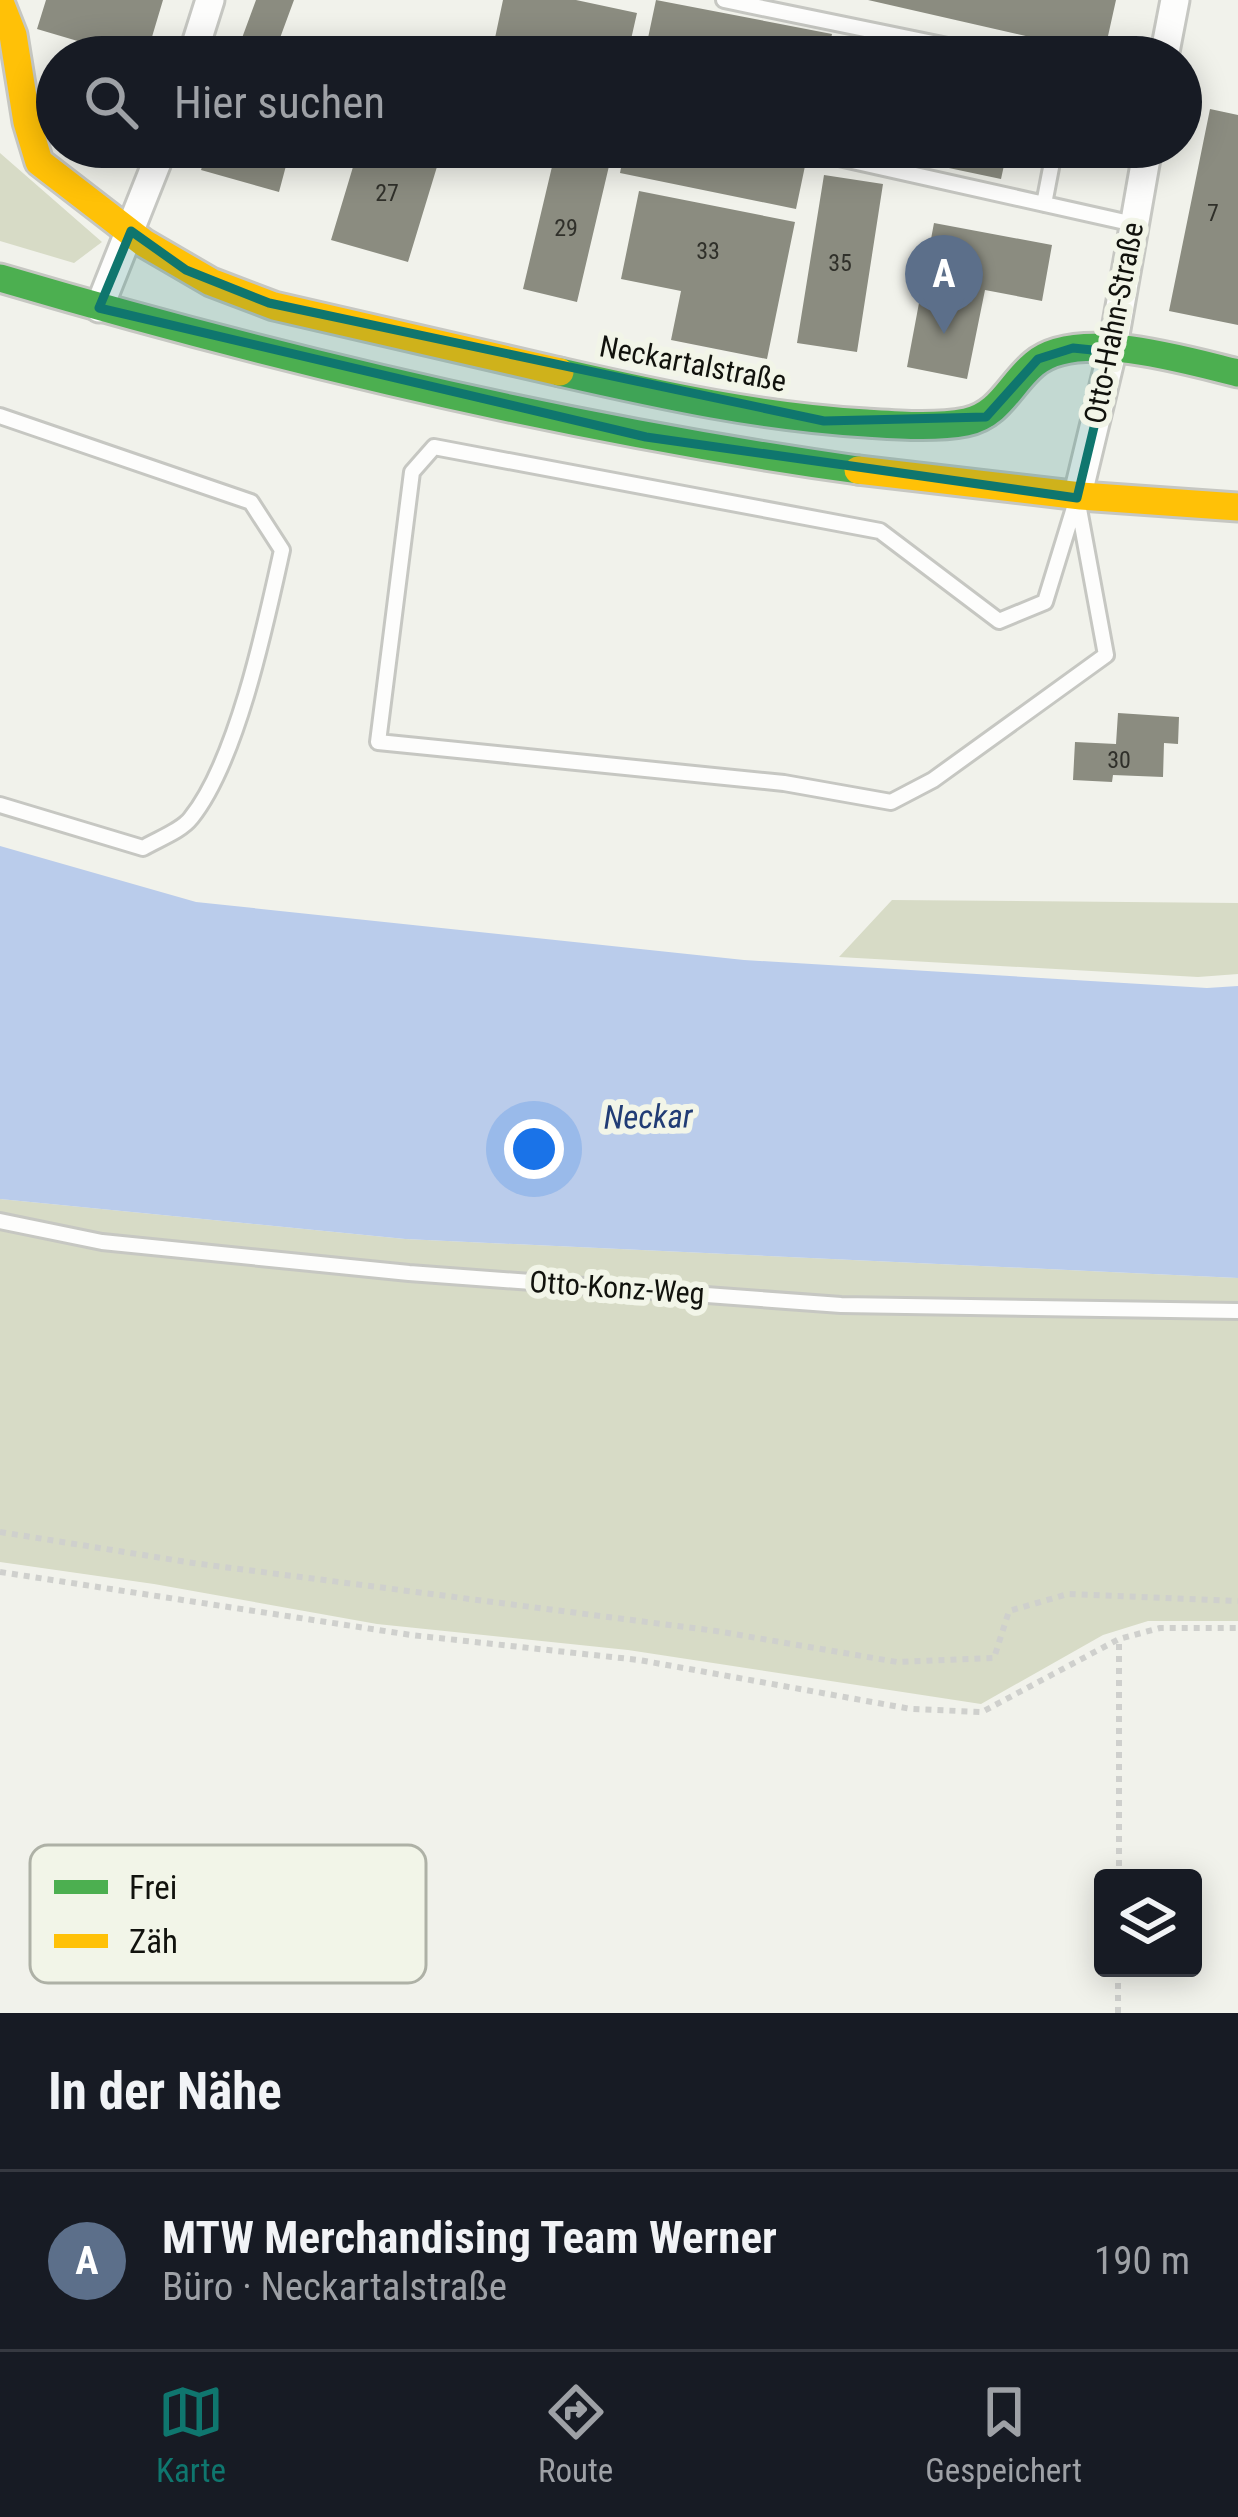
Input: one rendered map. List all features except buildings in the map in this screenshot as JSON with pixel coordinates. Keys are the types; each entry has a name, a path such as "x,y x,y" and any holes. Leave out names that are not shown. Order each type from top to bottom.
{"street":[{"path":"199,36 210,0"},
{"path":"1168,36 1175,0"},
{"name":"Neckartalstraße","path":"0,2 11,22 28,140 36,156"},
{"name":"Neckartalstraße","path":"47,168 186,270 268,303 664,394 802,418 957,424 986,417 1002,405 1026,370 1053,351 1072,348 1154,354 1238,373"},
{"path":"99,308 155,168"},
{"name":"Otto-Hahn-Straße","path":"1076,498 1112,352 1144,168"},
{"path":"0,278 99,308 404,385 646,437 842,471 1076,498 1238,507"}],"lane":[{"path":"724,0 899,36"},
{"path":"884,168 1134,224"},
{"path":"1044,204 1050,168"},
{"path":"0,416 251,502 282,550 263,640 217,774 189,822 143,848 0,805"},
{"path":"434,447 880,531 999,622 1045,602 1076,498 1106,655 933,780 891,802 784,783 378,742 412,472 434,447"},
{"name":"Otto-Konz-Weg","path":"0,1221 102,1242 409,1273 841,1305 1238,1311"}],"path":[{"path":"0,1532 241,1570 716,1631 897,1662 994,1658 1009,1611 1067,1594 1238,1601"},
{"path":"0,1572 411,1635 639,1660 911,1709 982,1712 1119,1639 1160,1628 1238,1628"},
{"path":"1118,1869 1119,1639"},
{"path":"1118,1977 1118,2013"}],"highlighted area":[{"path":"131,231 186,270 269,303 824,421 986,417 1038,359 1073,348 1112,352 1077,498 646,437 99,308"}],"green space":[{"path":"0,153 102,242 74,263 0,241"},
{"path":"892,900 1238,903 1238,974 1198,977 839,957"},
{"path":"0,1199 405,1239 1238,1278 1238,1621 1148,1621 1103,1635 981,1704 628,1650 377,1624 0,1562"}],"water":[{"name":"Neckar","path":"0,846 196,902 744,960 1207,988 1238,986 1238,1278 405,1239 0,1199"}],"traffic: fast":[{"path":"0,278 425,390 640,434 858,470"},
{"path":"560,372 750,410 916,426 978,418 996,406 1034,364 1053,353 1077,348 1133,350 1238,373"}],"traffic: slow":[{"path":"0,2 13,35 36,152"},
{"path":"47,168 144,243 211,282 274,306 560,372"},
{"path":"858,470 1081,496 1238,507"}],"place":[{"name":"MTW Merchandising Team Werner","path":"944,334"}]}
